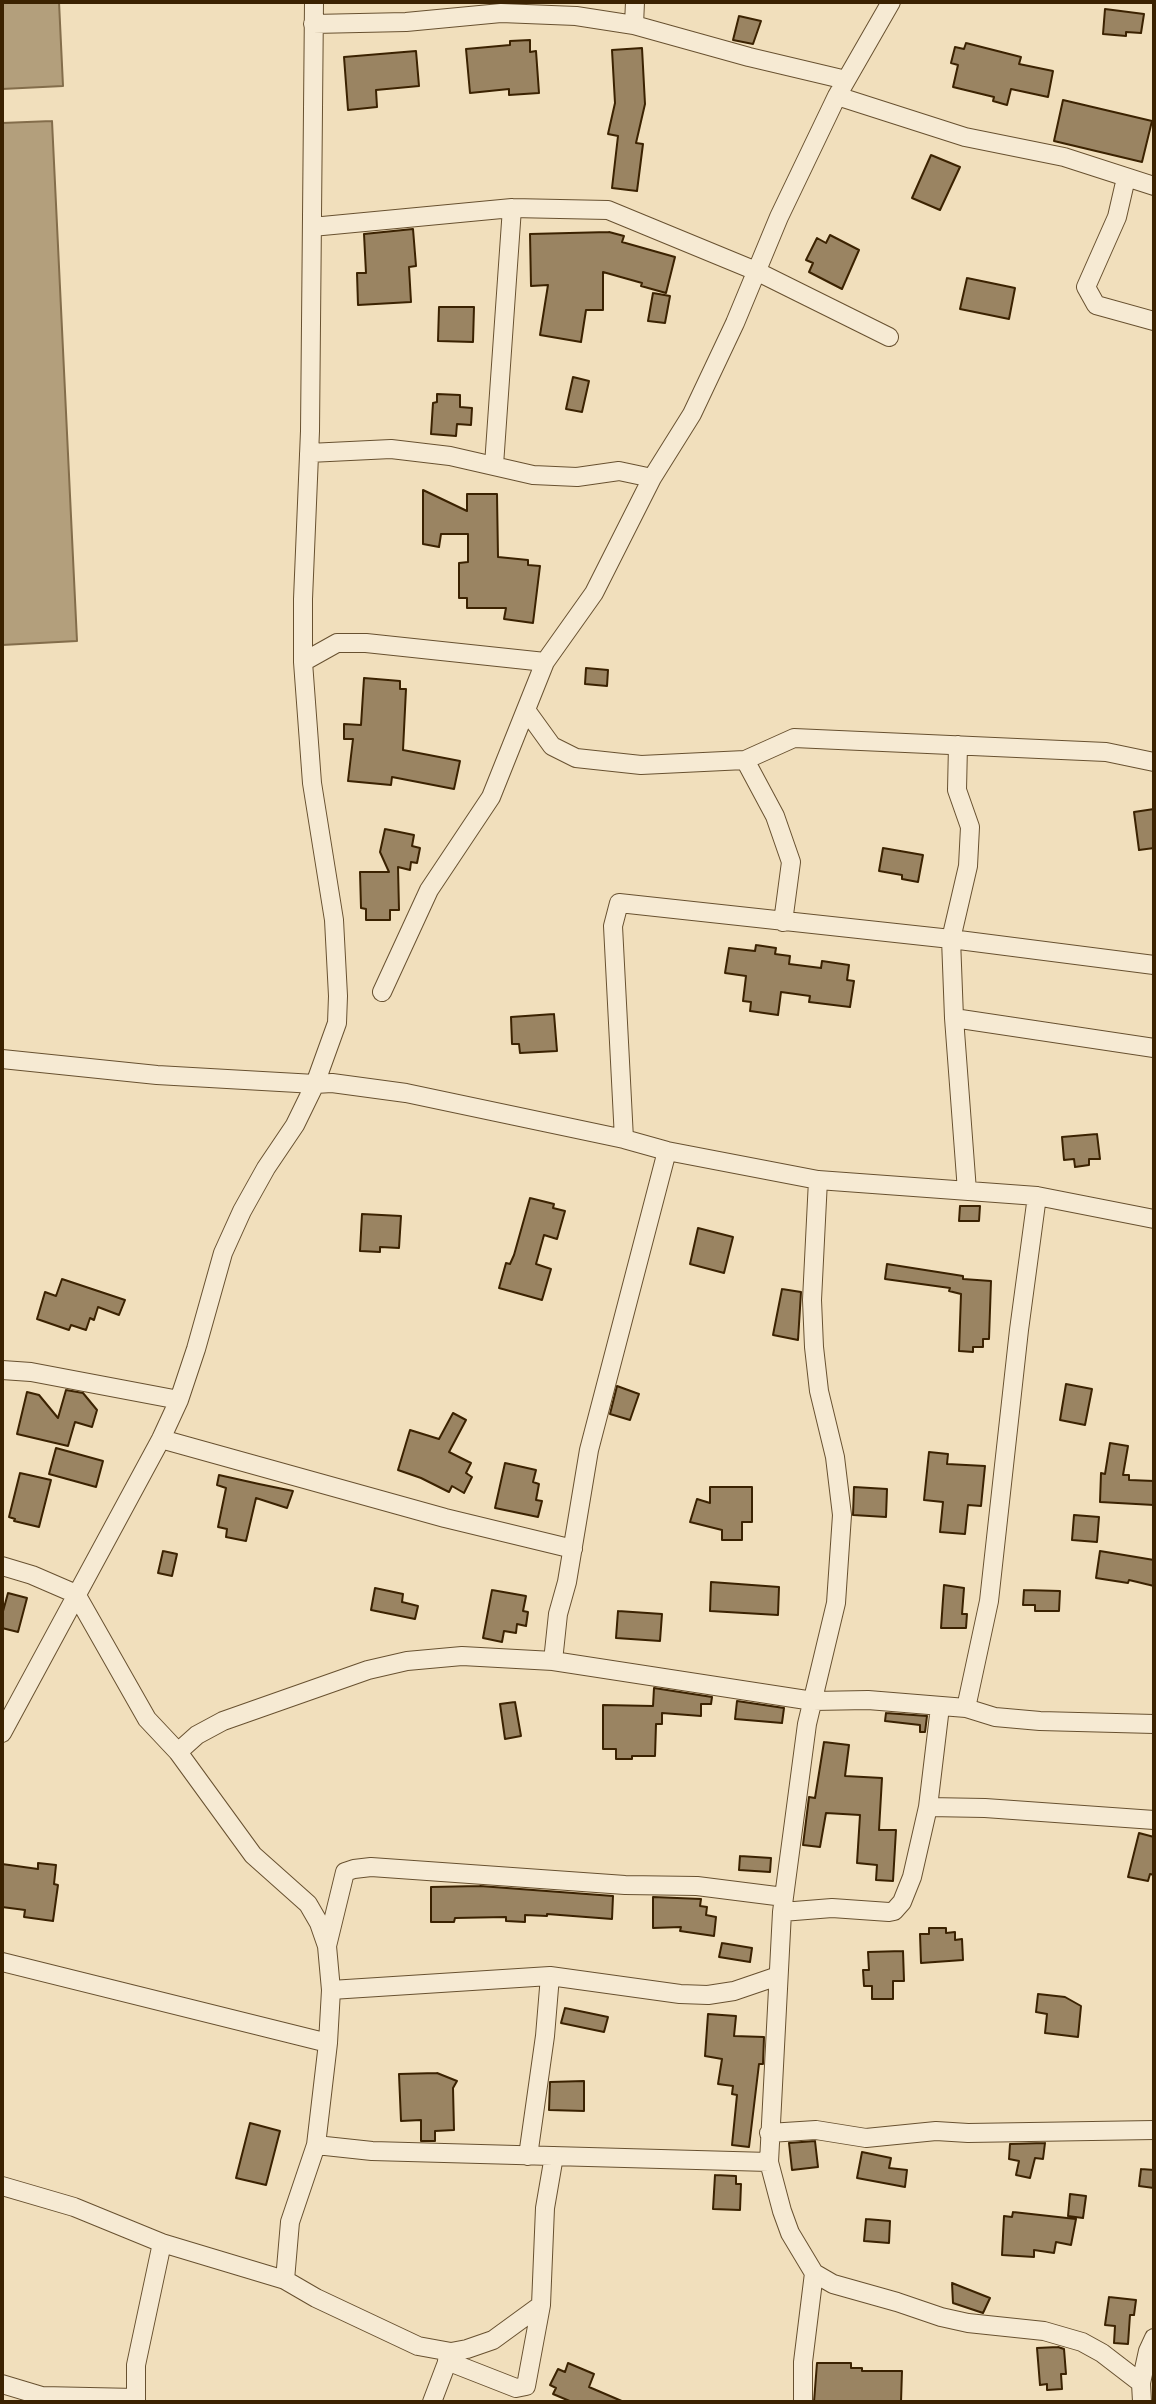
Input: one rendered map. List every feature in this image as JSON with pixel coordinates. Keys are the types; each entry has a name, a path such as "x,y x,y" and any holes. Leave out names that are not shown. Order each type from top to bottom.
{"street":[{"path":"2,1733 161,1439 179,1400 196,1349 223,1253 265,1168 295,1125 315,1084 337,1023 334,920 312,783 303,662 309,453 314,2"},
{"path":"634,25 635,2"},
{"path":"382,992 429,890 491,797 545,662 594,593 652,478 692,414 779,217 837,96 891,2"},
{"path":"313,24 405,22 518,7 634,25 846,80"},
{"path":"837,96 965,136 1064,157 1154,186"},
{"path":"1126,178 1117,217 1086,287 1096,305 1154,321"},
{"path":"312,227 512,208 608,210 756,271 889,337"},
{"path":"494,465 512,208"},
{"path":"309,453 391,449 450,456 533,475 577,477 619,471 652,478"},
{"path":"303,662 337,643 366,643 545,662"},
{"path":"526,709 552,746 576,758 640,765 745,760 794,738 1106,752 1154,762"},
{"path":"958,745 957,790 970,827 968,866 951,939 967,1191"},
{"path":"745,760 775,816 791,862 783,922"},
{"path":"624,1139 613,926 619,903 951,939 1154,965"},
{"path":"954,1018 1154,1048"},
{"path":"2,1059 157,1076 332,1083 406,1093 624,1139 667,1151 818,1180 1037,1196 1154,1219"},
{"path":"553,1661 558,1614 573,1549 589,1450 667,1151"},
{"path":"818,1180 812,1300 814,1347 819,1391 835,1457 842,1515 836,1603 807,1724 783,1904 769,2162 786,2222 814,2273 833,2284 941,2317 968,2323 1044,2331 1082,2342 1102,2353 1141,2383"},
{"path":"966,1708 989,1601 1019,1330 1037,1196"},
{"path":"2,1370 31,1371 179,1400"},
{"path":"161,1439 445,1518 573,1549"},
{"path":"2,1566 32,1575 76,1594 147,1719 178,1752 253,1855 308,1904 319,1923 327,1945 331,1990 328,2043 316,2145 290,2222 285,2280"},
{"path":"178,1752 197,1735 223,1721 368,1670 407,1661 462,1656 553,1661 813,1701 868,1700 966,1708 995,1717 1028,1720 1154,1724"},
{"path":"327,1945 345,1872 371,1867 625,1885 697,1886 783,1904 874,1913 894,1911 902,1902 912,1877 928,1807 940,1707"},
{"path":"928,1807 985,1808 1154,1820"},
{"path":"2,1962 328,2043"},
{"path":"331,1990 550,1976 680,1994 708,1995 734,1991 778,1976"},
{"path":"528,2156 545,2036 550,1976"},
{"path":"769,2133 816,2130 866,2138 936,2131 968,2133 1154,2130"},
{"path":"316,2145 372,2151 769,2162"},
{"path":"2,2186 56,2201 162,2243 285,2280 316,2298 418,2346 449,2356 522,2389 526,2386 541,2305 545,2208 554,2156"},
{"path":"2,2384 42,2396 136,2400 136,2365 162,2243"},
{"path":"803,2402 803,2362 814,2273"},
{"path":"432,2402 449,2356 493,2340 541,2305"},
{"path":"1142,2402 1141,2383 1148,2351 1154,2339"}],"shaded area":[{"path":"2,2 59,2 63,86 2,89"},
{"path":"52,121 77,641 2,645 2,123"}],"building":[{"path":"1105,9 1144,14 1141,33 1126,32 1126,36 1103,34"},
{"path":"739,16 761,21 753,44 733,40"},
{"path":"530,40 530,52 536,51 539,93 509,95 509,89 470,93 466,49 510,45 510,41"},
{"path":"966,43 1021,57 1019,64 1053,71 1048,97 1011,89 1007,105 993,101 994,97 953,87 958,65 951,63 955,47 964,49"},
{"path":"642,48 645,104 636,143 643,144 637,191 612,188 618,136 608,134 615,103 612,50"},
{"path":"416,51 419,86 376,90 377,107 348,110 344,57"},
{"path":"1063,100 1152,121 1142,162 1054,141"},
{"path":"931,155 960,167 940,210 912,198"},
{"path":"413,229 416,266 409,267 411,302 358,305 357,273 366,273 364,234"},
{"path":"609,232 624,236 622,242 675,257 666,293 603,272 603,310 586,310 581,342 540,335 548,285 531,286 530,234"},
{"path":"830,235 859,250 842,289 809,272 813,263 806,260 817,238 826,243"},
{"path":"967,278 1015,288 1009,319 960,309"},
{"path":"653,293 670,296 665,323 648,321"},
{"path":"439,307 474,307 473,342 438,341"},
{"path":"573,377 589,381 582,412 566,409"},
{"path":"437,394 460,395 460,407 472,408 471,425 457,424 456,436 431,434 433,403 437,402"},
{"path":"423,490 467,511 467,494 497,494 498,557 528,560 528,565 540,566 533,623 504,619 506,608 467,608 467,598 459,598 459,563 468,562 468,534 441,534 439,547 423,544"},
{"path":"586,668 608,670 607,686 585,684"},
{"path":"364,678 400,681 400,689 406,689 403,750 460,761 454,789 392,777 391,785 348,781 353,739 344,739 344,724 361,725"},
{"path":"1154,809 1154,848 1139,850 1134,812"},
{"path":"385,829 414,835 412,846 420,848 417,863 411,862 410,870 398,867 399,910 390,910 390,920 366,920 366,909 361,908 360,872 389,872 380,852"},
{"path":"883,848 923,855 918,882 902,879 902,875 879,871"},
{"path":"756,945 776,948 775,954 790,956 789,964 821,968 822,961 849,965 847,980 854,981 850,1007 809,1002 810,996 781,992 778,1015 750,1011 751,1002 743,1001 746,976 725,973 729,948 755,951"},
{"path":"554,1014 557,1051 520,1053 519,1044 512,1044 511,1017"},
{"path":"1097,1134 1100,1159 1089,1159 1089,1165 1075,1167 1074,1159 1064,1160 1062,1137"},
{"path":"530,1198 554,1204 553,1208 565,1211 557,1239 544,1235 536,1264 551,1269 542,1300 499,1288 506,1263 510,1264 514,1255"},
{"path":"960,1206 980,1206 979,1221 959,1221"},
{"path":"362,1214 401,1216 399,1248 380,1247 380,1252 360,1251"},
{"path":"698,1228 733,1237 724,1273 690,1264"},
{"path":"887,1264 963,1276 963,1279 991,1281 989,1339 983,1339 983,1347 973,1347 973,1352 959,1351 961,1294 949,1291 950,1288 885,1279"},
{"path":"62,1279 125,1300 119,1315 98,1307 94,1320 90,1318 86,1330 71,1325 69,1330 37,1319 45,1292 56,1296"},
{"path":"782,1289 801,1292 798,1340 773,1335"},
{"path":"1066,1384 1092,1389 1085,1425 1060,1420"},
{"path":"617,1386 639,1394 630,1420 610,1414"},
{"path":"66,1390 83,1393 97,1410 92,1427 75,1422 68,1446 17,1434 27,1392 39,1395 58,1418"},
{"path":"453,1413 466,1420 449,1452 471,1463 466,1473 472,1477 464,1493 452,1486 449,1492 398,1470 410,1430 439,1439"},
{"path":"1110,1443 1128,1446 1123,1475 1129,1475 1129,1480 1154,1481 1154,1505 1100,1502 1101,1473 1105,1474"},
{"path":"56,1448 103,1461 96,1487 49,1474"},
{"path":"929,1452 948,1454 947,1464 985,1466 981,1506 968,1505 965,1534 940,1532 943,1502 924,1500"},
{"path":"505,1463 536,1470 533,1482 539,1484 536,1500 542,1501 538,1517 495,1508"},
{"path":"20,1473 51,1480 39,1527 14,1521 15,1519 9,1517"},
{"path":"219,1475 293,1491 287,1508 256,1498 246,1541 226,1537 227,1529 218,1527 226,1488 217,1485"},
{"path":"710,1487 752,1487 752,1522 742,1522 742,1540 722,1540 722,1530 690,1522 697,1499 710,1503"},
{"path":"854,1487 887,1489 886,1517 853,1515"},
{"path":"1074,1515 1099,1517 1097,1542 1072,1540"},
{"path":"163,1551 177,1554 172,1576 158,1573"},
{"path":"1100,1551 1154,1560 1154,1586 1129,1580 1128,1583 1096,1578"},
{"path":"711,1582 779,1587 778,1615 710,1611"},
{"path":"944,1585 964,1588 962,1614 967,1614 966,1628 941,1628"},
{"path":"375,1588 403,1594 402,1602 418,1606 415,1619 371,1610"},
{"path":"492,1590 526,1596 523,1611 528,1612 526,1626 517,1624 516,1633 504,1631 502,1642 483,1638"},
{"path":"1024,1590 1060,1591 1059,1611 1035,1611 1035,1605 1023,1605"},
{"path":"8,1593 27,1598 18,1632 2,1628 2,1615"},
{"path":"618,1611 662,1614 660,1641 616,1638"},
{"path":"654,1688 712,1697 711,1704 701,1704 701,1716 662,1713 662,1724 656,1724 655,1756 616,1759 616,1749 603,1749 603,1705 653,1706"},
{"path":"737,1701 784,1708 782,1723 735,1719"},
{"path":"515,1702 521,1736 505,1739 500,1704"},
{"path":"886,1713 927,1716 925,1732 920,1732 920,1725 885,1721"},
{"path":"824,1742 849,1745 845,1776 882,1778 879,1830 896,1830 893,1881 876,1880 877,1865 857,1863 860,1815 826,1813 820,1847 803,1845 809,1797 815,1798"},
{"path":"1139,1833 1154,1837 1154,1875 1150,1874 1148,1881 1128,1877"},
{"path":"740,1856 771,1858 770,1872 739,1870"},
{"path":"38,1863 56,1865 54,1884 58,1885 53,1921 24,1917 25,1910 2,1907 2,1864 38,1869"},
{"path":"480,1886 613,1896 612,1919 547,1914 525,1915 525,1922 506,1921 506,1917 455,1918 454,1922 431,1922 431,1887"},
{"path":"653,1897 701,1899 700,1906 707,1907 706,1915 716,1917 714,1936 680,1931 681,1927 653,1928"},
{"path":"929,1928 946,1928 946,1933 955,1932 955,1940 962,1939 963,1960 921,1963 920,1934 929,1934"},
{"path":"722,1943 752,1948 750,1962 719,1957"},
{"path":"903,1951 904,1981 893,1981 893,1999 872,1999 872,1986 864,1986 863,1970 869,1970 868,1952"},
{"path":"1038,1994 1065,1997 1081,2006 1078,2037 1045,2033 1047,2014 1036,2012"},
{"path":"565,2008 608,2017 604,2032 561,2023"},
{"path":"708,2014 736,2016 734,2036 764,2037 763,2064 759,2064 749,2147 732,2145 737,2095 732,2094 733,2086 718,2084 722,2059 705,2056"},
{"path":"437,2073 457,2081 453,2088 454,2130 435,2131 435,2141 421,2141 421,2120 401,2121 399,2074"},
{"path":"584,2081 584,2111 549,2110 550,2082"},
{"path":"250,2123 280,2131 266,2185 236,2178"},
{"path":"815,2141 818,2167 792,2170 789,2143"},
{"path":"1045,2143 1043,2159 1035,2158 1030,2178 1016,2175 1019,2161 1009,2159 1010,2144"},
{"path":"862,2152 891,2158 889,2168 907,2170 905,2187 857,2178"},
{"path":"1141,2169 1154,2170 1154,2188 1139,2186"},
{"path":"715,2175 736,2176 736,2184 741,2184 740,2210 713,2209"},
{"path":"1070,2194 1086,2196 1083,2218 1068,2216"},
{"path":"1013,2212 1076,2219 1071,2245 1056,2242 1054,2253 1034,2250 1034,2257 1002,2255 1004,2216 1012,2217"},
{"path":"866,2219 890,2221 889,2243 864,2241"},
{"path":"952,2283 990,2298 983,2313 953,2303"},
{"path":"1109,2297 1136,2300 1134,2315 1130,2315 1128,2344 1114,2343 1115,2326 1105,2325"},
{"path":"1037,2348 1064,2349 1066,2374 1061,2374 1062,2389 1047,2390 1047,2384 1040,2385"},
{"path":"568,2363 594,2374 589,2387 624,2402 572,2402 553,2394 556,2388 550,2385 558,2369 565,2372"},
{"path":"817,2363 851,2363 851,2368 862,2368 862,2371 902,2371 901,2402 814,2402"}]}
